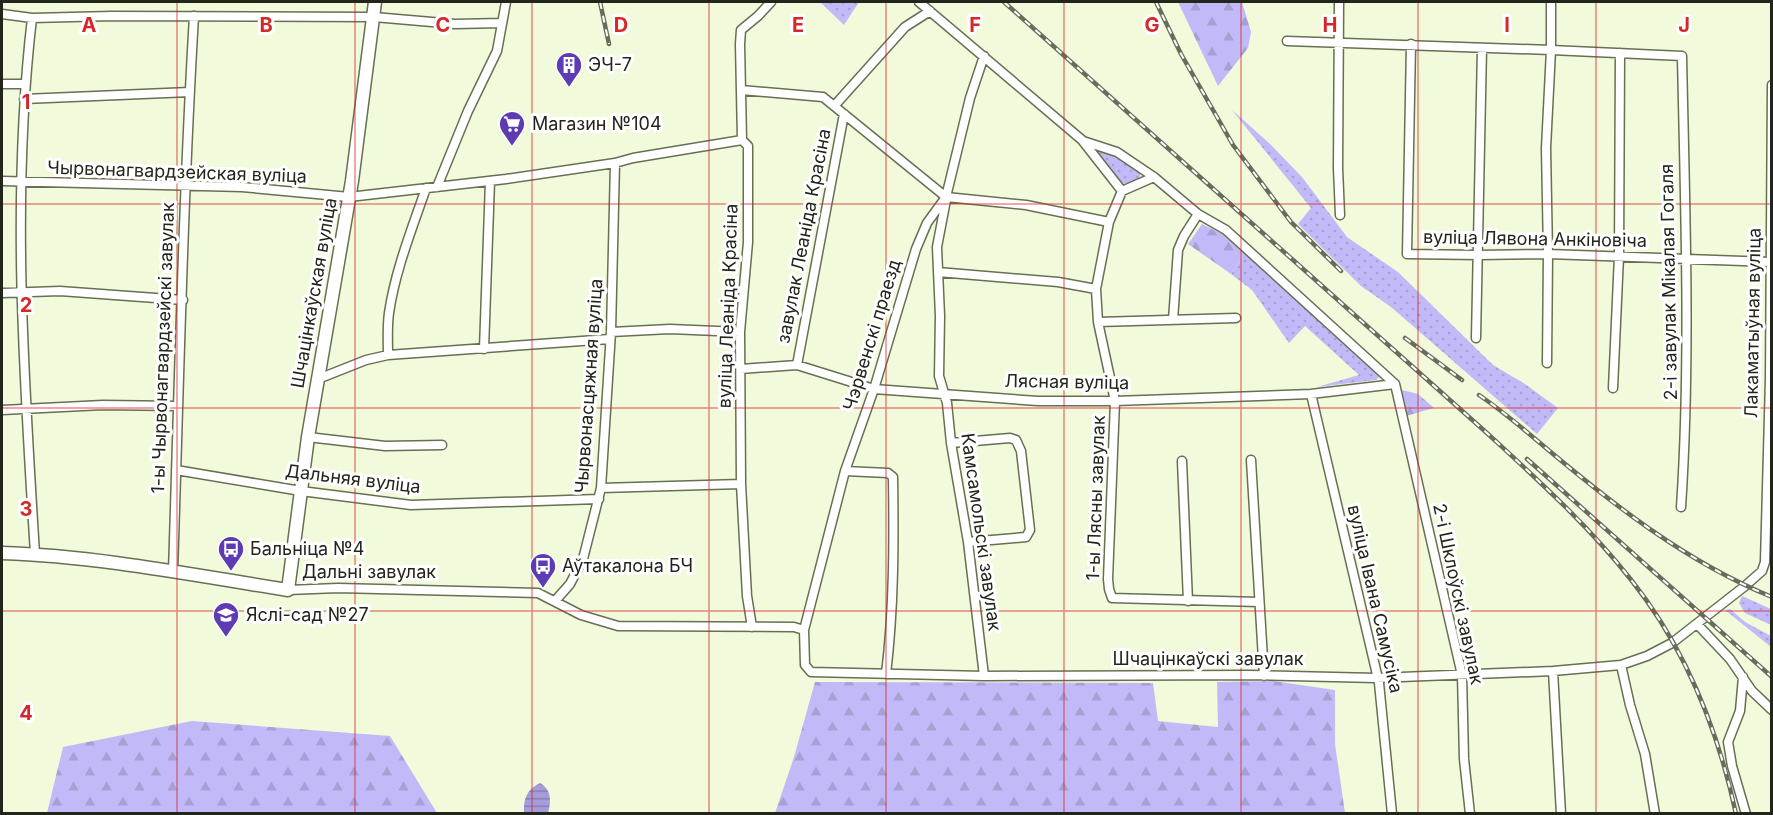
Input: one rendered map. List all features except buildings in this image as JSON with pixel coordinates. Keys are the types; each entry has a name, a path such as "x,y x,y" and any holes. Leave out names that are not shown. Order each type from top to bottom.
{"street":[{"name":"Шчацінкаўская вуліца","path":"288,590 308,437 349,197 375,2"},
{"path":"437,187 468,111 497,51 506,2"},
{"name":"вуліца Леаніда Красіна","path":"752,627 747,596 741,484 740,332 748,242 748,146 742,140 741,30 771,2"},
{"path":"920,2 1082,140 1122,191 1154,177"},
{"path":"1339,2 1340,215"},
{"path":"1547,363 1546,148 1551,2"},
{"path":"835,105 905,27 930,11"},
{"path":"2,14 32,18 374,17 455,24 502,23"},
{"name":"1-ы Чырвонагвардзейскі завулак","path":"172,573 183,300 184,185 194,16"},
{"path":"32,18 24,84 21,293 35,554"},
{"path":"1287,41 1620,53 1619,256 1613,388"},
{"name":"вуліца Лявона Анкіновіча","path":"1411,45 1407,254 1548,254 1771,262"},
{"path":"1476,338 1482,48"},
{"name":"2-і завулак Мікалая Гогаля","path":"1620,53 1682,57 1686,415 1681,507"},
{"name":"Чэрвенскі праезд","path":"804,630 845,471 874,388 916,249 927,223 946,197 970,98 984,56"},
{"path":"2,84 24,84"},
{"name":"Лакаматыўная вуліца","path":"1765,562 1772,85"},
{"name":"завулак Леаніда Красіна","path":"741,90 823,97 946,197"},
{"path":"24,99 189,92"},
{"name":"завулак Леаніда Красіна","path":"797,365 844,114"},
{"name":"Чырвонагвардзейская вуліца","path":"2,181 242,187 349,197 489,181 615,163 742,140"},
{"path":"1082,140 1117,152 1154,177 1198,214 1226,230 1395,384"},
{"name":"Чырвонасцяжная вуліца","path":"555,601 570,584 583,559 601,488 610,336 615,163"},
{"path":"484,349 489,181"},
{"path":"388,355 388,315 393,293 409,235 426,188"},
{"name":"1-ы Лясны завулак","path":"1122,191 1109,222 1096,289 1098,322 1115,401 1109,589 1112,598 1188,601"},
{"path":"946,197 1026,205 1109,222"},
{"name":"Камсамольскі завулак","path":"946,197 937,247 940,316 939,376 947,403 951,443 968,542 984,676"},
{"path":"1173,320 1178,250 1198,214"},
{"path":"938,272 1058,282 1096,289"},
{"path":"2,294 60,291 183,300"},
{"path":"1098,322 1236,318"},
{"path":"318,379 366,360 388,355 484,349 670,329 740,332"},
{"name":"Лясная вуліца","path":"741,369 797,365 874,388 1038,401 1115,401 1311,394 1395,384"},
{"name":"2-і Шклоўскі завулак","path":"1395,384 1462,675 1464,759 1470,813"},
{"name":"вуліца Івана Самусіка","path":"1311,394 1381,695 1392,813"},
{"path":"2,410 103,405 178,406"},
{"path":"308,437 385,446 442,445"},
{"path":"951,443 1010,438 1016,440 1021,451 1030,530 1026,537 968,542"},
{"path":"1251,460 1264,676"},
{"path":"1182,461 1188,601 1259,602"},
{"name":"Дальняя вуліца","path":"176,470 301,491 411,505 599,499"},
{"path":"845,471 888,473 893,477 892,629 886,674"},
{"path":"601,488 741,484"},
{"name":"Дальні завулак","path":"2,553 35,554 288,590 338,588 538,593 581,615 618,626 794,627 804,630"},
{"name":"Шчацінкаўскі завулак","path":"804,630 805,664 811,672 984,676 1376,678 1553,671 1621,665 1672,644 1762,571 1765,562"},
{"path":"1697,624 1730,658 1752,691 1772,711"},
{"path":"1621,665 1645,754 1654,813"},
{"path":"1553,671 1561,813"},
{"path":"1743,677 1740,711 1728,742 1732,766 1746,813"}],"green space":[{"path":"820,2 859,2 844,25"},
{"path":"1178,2 1242,2 1251,32 1248,48 1218,86"},
{"path":"1232,110 1302,177 1347,237 1398,272 1493,365 1525,384 1558,408 1537,434 1391,307 1361,286 1298,224 1311,208"},
{"path":"1095,151 1113,155 1140,173 1140,179 1127,184 1121,183"},
{"path":"1202,224 1224,235 1245,253 1231,274 1188,244"},
{"path":"1245,253 1381,375 1376,380 1317,387 1359,375 1305,326 1289,343 1252,290 1231,274"},
{"path":"1402,390 1418,394 1434,408 1406,416"},
{"path":"1742,596 1771,609 1771,625 1745,613 1739,603"},
{"path":"1730,609 1745,622 1771,636 1771,647 1725,610"},
{"path":"1273,681 1335,690 1335,744 1345,813 775,813 794,757 815,682 1153,683 1158,721 1218,727 1217,682"},
{"path":"192,721 390,736 437,813 47,813 63,747"}],"shaded area":[{"path":"540,783 547,789 550,796 548,813 524,813 527,795"}],"railway":[{"path":"600,2 609,44"},
{"path":"1004,2 1488,434 1599,542 1651,607 1683,662 1697,691 1720,752 1736,814"},
{"path":"1156,2 1181,54 1233,145 1291,222 1341,271"},
{"path":"1405,338 1462,380"},
{"path":"1479,395 1650,529 1709,567 1772,597"},
{"path":"1527,459 1772,677"}],"place":[{"name":"ЭЧ-7","path":"569,88"},
{"name":"Магазин №104","path":"512,147"},
{"name":"Бальніца №4","path":"231,572"},
{"name":"Аўтакалона БЧ","path":"543,589"},
{"name":"Яслі-сад №27","path":"226,638"}]}
